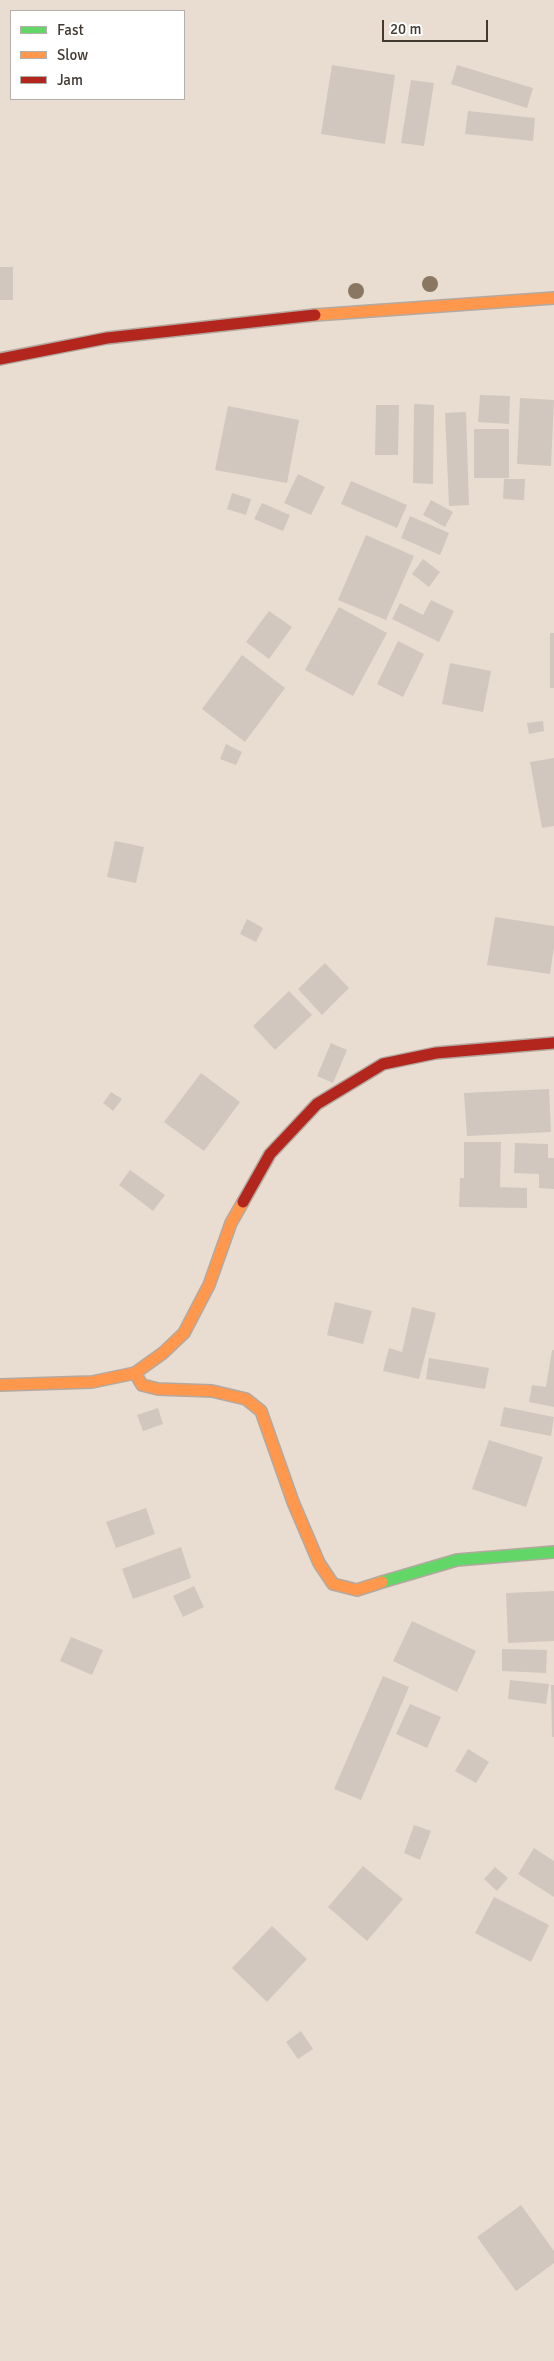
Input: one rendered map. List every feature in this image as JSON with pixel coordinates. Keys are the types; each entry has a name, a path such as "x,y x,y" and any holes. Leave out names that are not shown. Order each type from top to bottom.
{"street":[{"path":"0,359 107,338 341,312 554,298"},
{"path":"0,1385 92,1382 135,1373 163,1353 184,1333 209,1285 231,1223 270,1154 317,1104 383,1064 436,1053 554,1044"},
{"path":"135,1373 142,1385 158,1389 212,1391 246,1399 261,1411 293,1502 319,1564 333,1584 357,1590 457,1560 554,1552"}],"building":[{"path":"332,65 395,75 385,144 321,134"},
{"path":"457,65 533,88 527,108 451,84"},
{"path":"411,80 434,83 424,146 401,143"},
{"path":"468,111 535,118 533,141 465,134"},
{"path":"0,267 13,267 13,300 0,300"},
{"path":"480,395 510,396 509,424 478,422"},
{"path":"520,398 554,400 551,466 517,464"},
{"path":"414,404 434,405 433,484 413,483"},
{"path":"376,405 399,405 398,455 375,455"},
{"path":"228,406 299,420 287,483 215,470"},
{"path":"466,412 469,505 449,506 445,413"},
{"path":"474,429 509,429 509,478 474,478"},
{"path":"298,474 325,487 311,515 284,503"},
{"path":"504,479 525,479 524,500 503,499"},
{"path":"351,481 407,505 397,528 341,504"},
{"path":"232,493 251,499 246,515 227,509"},
{"path":"431,500 453,512 445,527 423,515"},
{"path":"262,503 290,515 283,531 254,519"},
{"path":"410,516 449,533 440,555 401,538"},
{"path":"366,535 414,556 386,620 338,600"},
{"path":"423,559 440,572 429,587 412,574"},
{"path":"431,600 454,611 439,642 392,619 400,603 423,615"},
{"path":"339,607 387,633 353,696 305,670"},
{"path":"269,611 292,627 269,659 246,642"},
{"path":"550,633 554,633 554,688 550,688"},
{"path":"398,641 424,654 403,697 377,684"},
{"path":"242,655 285,688 245,742 202,709"},
{"path":"450,663 491,671 483,712 442,704"},
{"path":"543,721 544,731 529,734 527,723"},
{"path":"226,744 242,752 236,765 220,759"},
{"path":"554,758 554,826 542,828 530,762"},
{"path":"115,841 144,847 136,883 107,877"},
{"path":"495,917 554,926 554,947 550,974 487,965"},
{"path":"247,919 263,928 256,942 240,934"},
{"path":"325,963 349,988 322,1015 298,989"},
{"path":"289,991 312,1015 275,1050 253,1026"},
{"path":"331,1043 347,1050 333,1083 317,1076"},
{"path":"201,1073 240,1102 204,1151 164,1122"},
{"path":"549,1089 551,1132 467,1136 464,1093"},
{"path":"111,1092 122,1099 113,1111 103,1103"},
{"path":"464,1142 501,1142 500,1187 527,1188 527,1208 459,1207 460,1178 464,1178"},
{"path":"515,1143 548,1144 548,1158 554,1158 554,1189 539,1188 539,1174 514,1173"},
{"path":"130,1170 165,1195 153,1211 119,1185"},
{"path":"335,1302 372,1311 363,1344 327,1335"},
{"path":"412,1307 436,1313 419,1379 383,1371 389,1348 402,1352"},
{"path":"552,1350 554,1350 554,1407 529,1402 532,1385 546,1387"},
{"path":"429,1358 489,1368 485,1389 426,1379"},
{"path":"504,1407 554,1417 551,1436 500,1426"},
{"path":"158,1408 163,1424 143,1431 137,1415"},
{"path":"489,1440 543,1457 526,1507 472,1489"},
{"path":"146,1508 155,1534 116,1548 106,1522"},
{"path":"181,1547 191,1578 133,1599 122,1569"},
{"path":"194,1586 204,1607 183,1617 173,1596"},
{"path":"554,1591 554,1641 508,1643 506,1593"},
{"path":"412,1621 476,1651 457,1692 393,1661"},
{"path":"71,1637 103,1650 92,1675 60,1661"},
{"path":"502,1649 547,1650 546,1673 502,1671"},
{"path":"383,1676 409,1687 361,1800 334,1789"},
{"path":"510,1680 549,1684 546,1704 508,1699"},
{"path":"551,1685 554,1685 554,1737 552,1737"},
{"path":"410,1704 441,1717 427,1748 396,1734"},
{"path":"468,1749 489,1762 476,1783 455,1771"},
{"path":"414,1825 431,1831 420,1860 404,1853"},
{"path":"534,1848 554,1861 554,1897 518,1874"},
{"path":"363,1866 403,1899 367,1941 328,1907"},
{"path":"495,1867 508,1878 497,1891 484,1879"},
{"path":"494,1897 549,1925 531,1962 475,1933"},
{"path":"272,1926 307,1959 267,2002 232,1968"},
{"path":"301,2031 313,2049 298,2059 286,2042"},
{"path":"521,2205 554,2251 554,2263 516,2291 477,2237"}],"traffic: fast":[{"path":"382,1582 457,1560 554,1552"}],"traffic: slow":[{"path":"315,315 554,298"},
{"path":"0,1385 92,1382 135,1373 163,1353 184,1333 209,1285 231,1223 243,1202"},
{"path":"135,1373 142,1385 158,1389 212,1391 246,1399 261,1411 293,1502 319,1563 333,1584 357,1590 382,1582"}],"traffic: jam":[{"path":"0,359 107,338 315,315"},
{"path":"243,1202 270,1154 317,1104 383,1064 436,1053 554,1043"}]}
